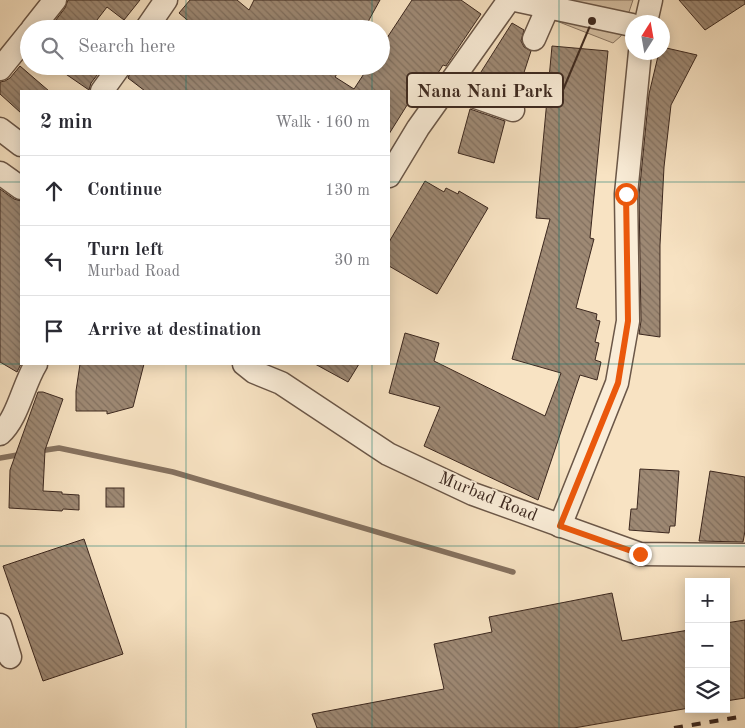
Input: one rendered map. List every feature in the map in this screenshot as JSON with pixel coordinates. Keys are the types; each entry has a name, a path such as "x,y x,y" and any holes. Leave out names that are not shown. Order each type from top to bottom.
{"street":[{"path":"39,20 55,0"},
{"path":"152,20 166,0"},
{"path":"390,174 418,128 509,0"},
{"path":"515,0 625,24"},
{"path":"648,15 651,0"},
{"path":"534,39 548,7"},
{"path":"0,69 20,44"},
{"path":"560,526 618,383 628,321 626,194 639,60"},
{"path":"103,90 114,75"},
{"path":"447,87 513,110"},
{"path":"0,128 20,144"},
{"path":"0,173 20,187"},
{"path":"0,434 8,427 28,376 35,365"},
{"name":"Murbad Road","path":"266,370 388,454 473,494 640,554 745,555"},
{"path":"0,625 10,657"}],"shaded area":[{"path":"521,0 633,0 628,15 625,15 625,24 621,36 613,43 518,6"}],"building":[{"path":"68,0 140,0 124,20 107,7 97,20 56,20 65,8"},
{"path":"190,0 237,0 249,10 254,0 380,0 369,20 187,20 179,13"},
{"path":"412,0 461,0 481,14 446,66 443,65 422,99 414,94 390,132 390,90 144,90 128,78 129,75 336,75 335,77 354,89 363,75 390,75 390,33"},
{"path":"679,0 745,0 745,4 705,30"},
{"path":"512,23 524,30 521,41 524,47 531,51 516,97 474,83"},
{"path":"552,46 608,51 590,238 594,239 576,308 597,314 596,320 600,321 595,342 599,343 595,360 601,362 597,380 580,375 538,500 424,446 440,407 389,393 405,333 439,343 434,361 545,416 561,373 512,359 550,219 536,218"},
{"path":"670,49 697,55 671,105 664,167 660,245 660,337 639,334 641,321 639,195 649,94 657,60 670,60"},
{"path":"20,66 20,75 30,75 48,90 20,90 20,112 0,94 0,82 10,78"},
{"path":"67,75 97,75 91,83 89,90"},
{"path":"470,109 505,121 494,163 458,153"},
{"path":"425,181 444,192 446,188 458,194 459,191 488,208 437,294 390,267 390,240"},
{"path":"0,189 14,199 20,201 20,365 17,372 0,362"},
{"path":"80,365 144,365 133,407 107,414 107,411 76,411 76,391"},
{"path":"317,365 358,365 348,382"},
{"path":"38,392 63,399 45,450 43,491 79,495 79,510 9,508 10,470"},
{"path":"640,469 679,471 675,526 670,526 669,533 629,530 631,509 637,509"},
{"path":"710,471 745,477 745,531 743,542 699,541"},
{"path":"106,488 124,488 124,507 106,507"},
{"path":"84,539 123,654 43,681 3,566"},
{"path":"612,593 622,641 685,631 685,709 574,728 317,728 312,714 444,689 434,644 492,632 489,617"},
{"path":"745,620 745,698 730,700 730,623"}],"waterway":[{"path":"39,451 59,448 173,472 513,572"},
{"path":"0,458 23,454"}],"railway":[{"path":"674,728 745,716"}],"place":[{"name":"Nana Nani Park","path":"592,21"}],"route":[{"path":"626,194 628,321 618,383 560,526 640,554"}]}
